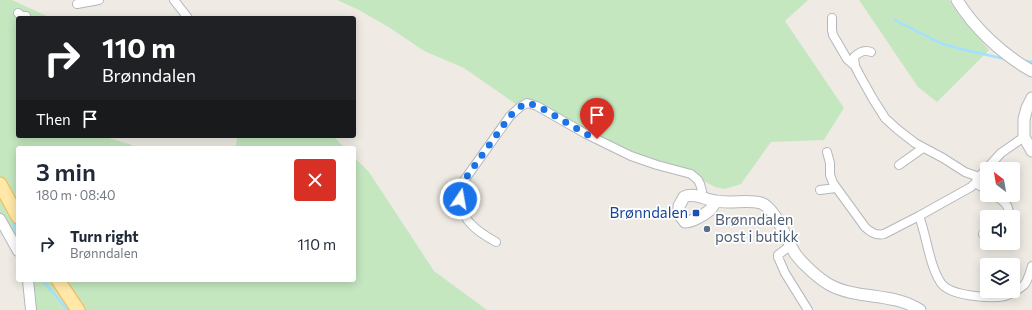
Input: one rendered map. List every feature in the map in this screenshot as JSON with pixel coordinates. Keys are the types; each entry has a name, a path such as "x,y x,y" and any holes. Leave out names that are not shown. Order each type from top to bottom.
{"main road":[{"path":"957,0 963,9 992,41 1009,56 1032,71"},
{"path":"1032,98 1024,119 1024,137 1032,151"},
{"path":"0,184 16,213"},
{"path":"716,202 710,210 688,222 685,222 679,214 679,206 684,197 691,195 716,202 762,203 771,210 797,255 808,267 830,285 854,292 894,299 920,310"},
{"path":"59,282 78,310"}],"street":[{"path":"77,4 99,0"},
{"path":"174,0 186,16"},
{"path":"18,13 22,16 26,16"},
{"path":"832,18 833,35 847,59 855,66 885,118 915,143 965,172 980,183"},
{"path":"855,66 854,57 858,53 867,50 871,52"},
{"path":"496,242 470,223 463,210 460,199 460,189 463,182 510,116 526,103 538,106 586,134 631,156 691,174 700,184 702,191 700,197"},
{"path":"827,152 830,163 830,175 836,188 865,227 870,232 879,235 884,234 919,216 971,187 1001,153 1024,137"},
{"path":"899,165 923,148"},
{"path":"820,190 836,188"},
{"path":"1003,202 1009,210"},
{"path":"919,216 933,263 944,286 960,293 973,296 1006,296 1024,285 1032,266"},
{"path":"0,219 16,247"},
{"path":"791,245 780,253 778,257 785,273 808,310"},
{"path":"28,282 31,310"}],"green space":[{"path":"0,0 12,0 47,16 16,16 16,138 109,138 133,146 16,146 16,249 0,226"},
{"path":"337,0 808,0 785,21 844,108 824,140 771,142 741,184 725,189 715,187 691,174 657,165 537,106 520,107 464,68 424,51 390,28 359,10"},
{"path":"859,0 949,0 959,15 989,50 937,102 918,87"},
{"path":"237,138 335,138 343,146 236,146"},
{"path":"356,159 369,172 434,271 487,310 30,310 30,282 356,282"}],"waterway":[{"path":"895,20 940,43 1005,59"},
{"path":"1024,61 1032,62"},
{"path":"12,218 16,231"},
{"path":"44,282 68,310"}],"place":[{"name":"Brønndalen","path":"696,213"},
{"name":"Brønndalen post i butikk","path":"707,229"}],"route":[{"path":"460,199 460,189 463,182 510,116 526,103 538,106 597,139"}]}
